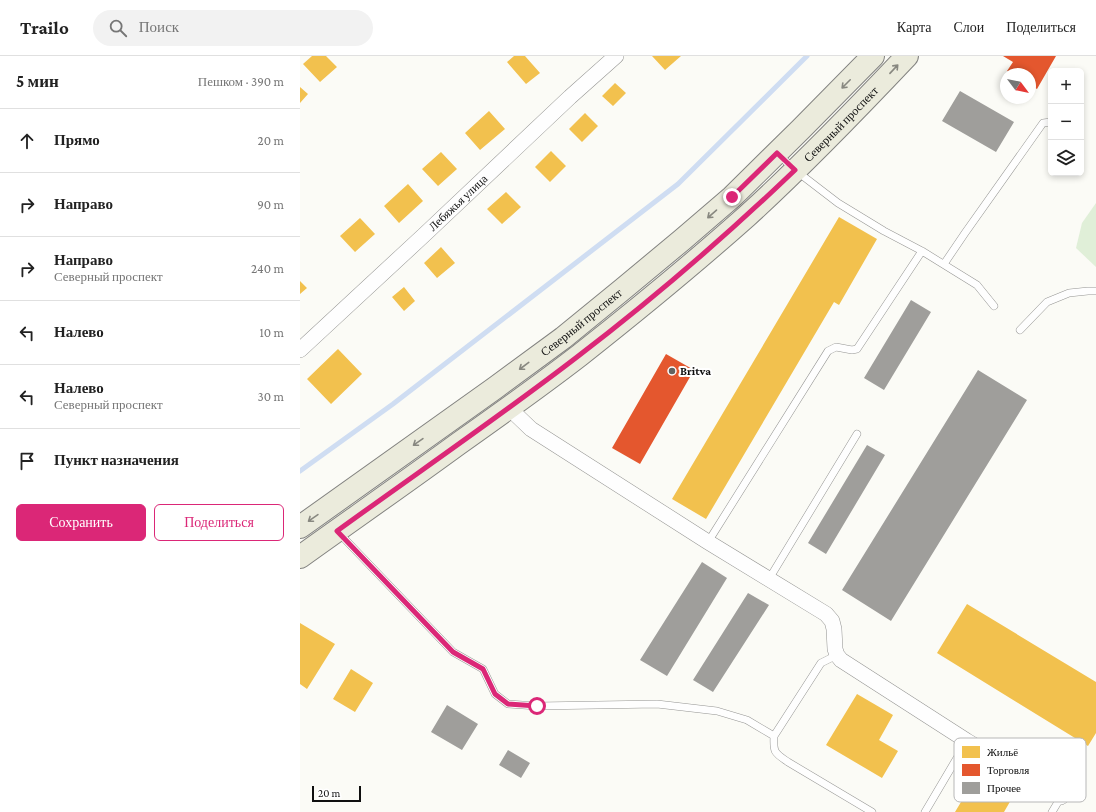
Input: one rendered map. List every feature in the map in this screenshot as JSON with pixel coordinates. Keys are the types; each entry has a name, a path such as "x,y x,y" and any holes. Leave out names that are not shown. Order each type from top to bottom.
{"main road":[{"name":"Северный проспект","path":"300,527 482,398 563,338 732,197 801,130 873,56"},
{"name":"Северный проспект","path":"300,557 578,357 698,259 748,215 795,170 907,56"},
{"path":"801,130 818,147"}],"street":[{"name":"Лебяжья улица","path":"300,350 570,97 616,56"},
{"path":"509,408 531,429 708,542 826,614 832,621 835,649 841,660 963,738"}],"lane":[{"path":"944,264 1043,123 1048,122"},
{"path":"777,153 795,170 838,203 977,284 994,306"},
{"path":"708,542 828,351 836,347 852,350 857,349 922,251"},
{"path":"1020,330 1047,302 1069,293 1096,291"},
{"path":"769,580 857,434"},
{"path":"337,531 453,652 483,669 495,694 508,704 537,706 657,704 694,708 717,711 747,720 774,736"},
{"path":"837,655 821,663 774,736 774,745 776,753 788,762 872,812"},
{"path":"924,812 954,764"},
{"path":"1052,812 1058,802"}],"green space":[{"path":"1096,203 1096,267 1076,248 1082,223"}],"building: Жильё":[{"path":"312,56 326,56 337,67 320,82 303,64"},
{"path":"514,56 525,56 540,73 526,84 507,62"},
{"path":"652,56 681,56 665,70"},
{"path":"615,83 626,93 613,106 602,96"},
{"path":"300,87 308,94 300,103"},
{"path":"489,111 505,129 480,150 465,133"},
{"path":"585,113 598,126 582,142 569,129"},
{"path":"551,151 566,166 550,182 535,167"},
{"path":"441,152 457,169 438,186 422,169"},
{"path":"408,184 423,201 399,223 384,206"},
{"path":"506,192 521,207 502,224 487,209"},
{"path":"839,217 877,239 839,305 834,302 706,519 672,499"},
{"path":"360,218 375,234 355,252 340,236"},
{"path":"441,247 455,263 437,278 424,263"},
{"path":"300,281 307,288 300,294"},
{"path":"404,287 415,301 404,311 392,297"},
{"path":"338,349 362,374 331,404 307,379"},
{"path":"967,604 1096,682 1096,733 1088,746 1086,745 1086,738 1075,738 937,653"},
{"path":"300,623 335,644 307,689 300,684"},
{"path":"351,669 373,683 355,712 333,699"},
{"path":"857,694 893,715 879,740 898,751 882,778 826,745"},
{"path":"961,802 1010,802 1004,812 955,812"}],"building: Торговля":[{"path":"1003,56 1056,56 1037,89 1036,68 1009,68 1013,62"},
{"path":"666,354 694,370 640,464 612,448"}],"building: Прочее":[{"path":"960,91 1014,122 996,152 942,121"},
{"path":"911,300 931,312 884,390 864,378"},
{"path":"978,370 1027,400 891,621 842,590"},
{"path":"867,445 885,455 826,554 808,543"},
{"path":"702,562 727,578 667,676 640,660"},
{"path":"748,593 769,605 713,692 693,680"},
{"path":"447,705 478,724 462,750 431,732"},
{"path":"508,750 530,763 521,778 499,765"}],"waterway":[{"path":"300,471 393,404 678,184 807,56"}],"place":[{"name":"Britva","path":"672,371"}],"route":[{"path":"537,706 508,704 495,694 483,669 453,652 337,531 578,357 698,259 748,215 795,170 777,153 732,197"}]}
